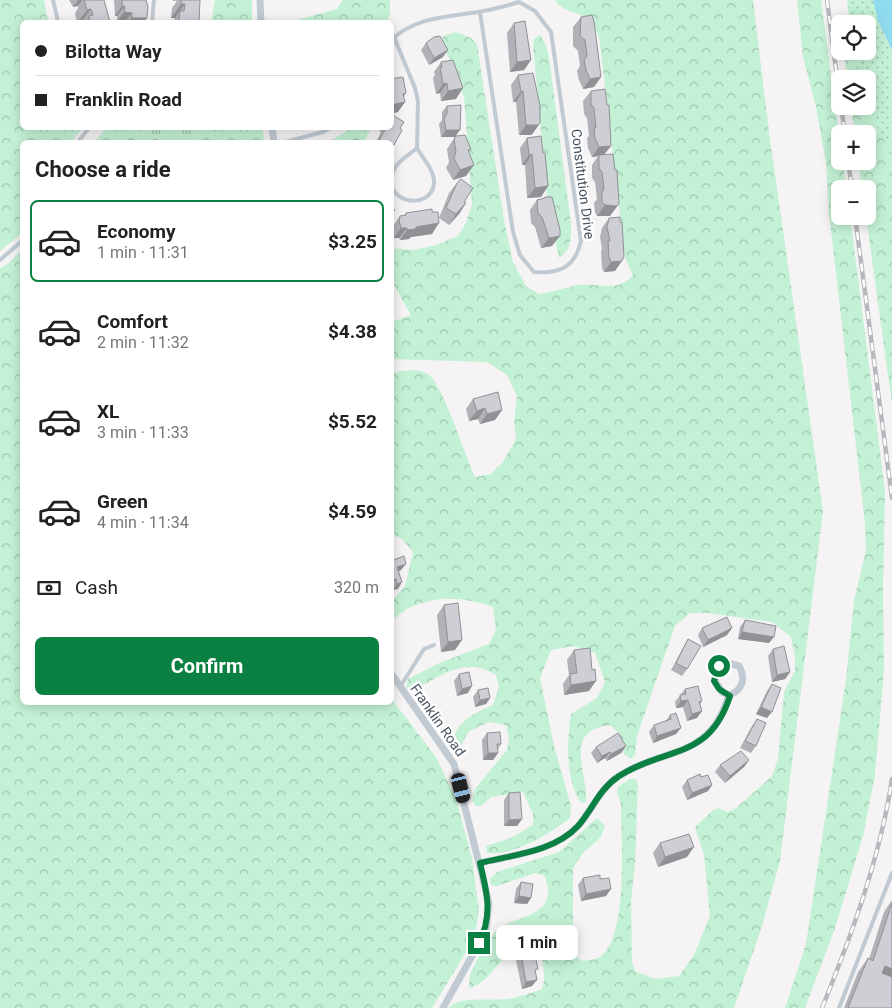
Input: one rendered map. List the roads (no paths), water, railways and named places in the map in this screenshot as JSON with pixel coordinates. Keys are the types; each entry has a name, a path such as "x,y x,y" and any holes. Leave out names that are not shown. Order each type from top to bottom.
{"street":[{"path":"260,0 261,20"},
{"path":"480,863 544,847 568,835 578,826 608,784 637,767 693,745 710,734 724,712 730,696 740,689 743,679 739,666 728,663 716,670 714,681 719,689 730,696"},
{"name":"Franklin Road","path":"394,678 454,764 489,903 486,928 443,1008"}],"lane":[{"path":"53,0 58,20"},
{"path":"152,20 154,0"},
{"name":"Constitution Drive","path":"394,38 409,26 428,19 480,12 519,2 535,11 551,32 581,241 578,254 573,262 563,269 545,273 534,272 520,255 513,232 480,12"},
{"path":"394,41 415,88 418,101 416,148 433,174 434,183 431,191 422,199 411,202 402,200 394,190"},
{"path":"80,140 88,130"},
{"path":"293,140 327,130"},
{"path":"394,173 396,166 416,148"},
{"path":"0,260 20,243"},
{"path":"400,687 424,648 434,645"},
{"path":"838,1008 892,873"}],"water":[{"path":"873,0 892,0 892,50 878,21"}],"railway":[{"path":"827,0 836,70"},
{"path":"842,115 844,125"},
{"path":"849,170 851,180"},
{"path":"856,225 892,498"},
{"path":"822,1008 864,895 880,838 892,779"}]}
